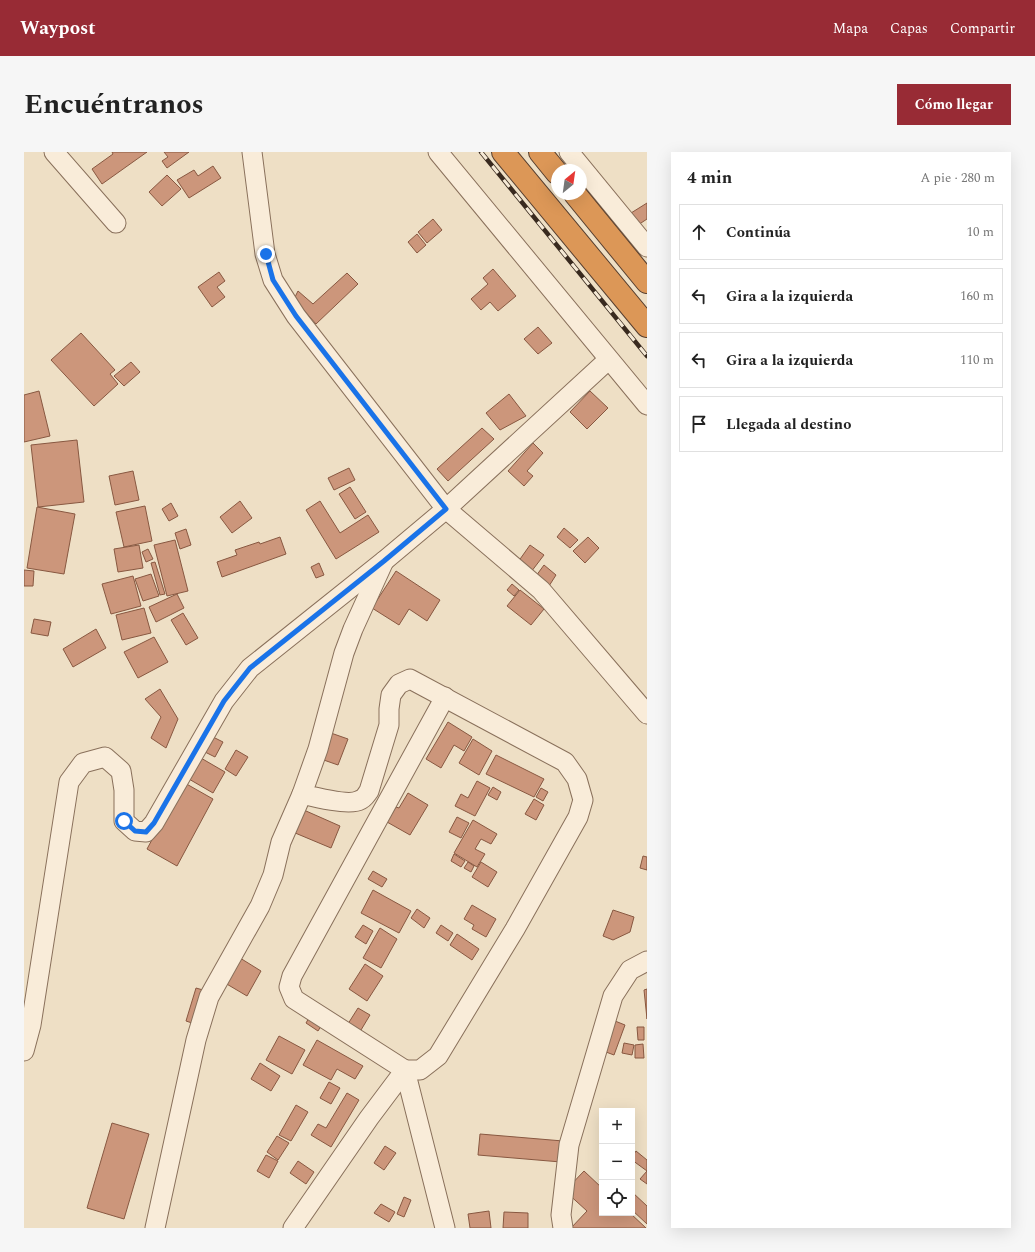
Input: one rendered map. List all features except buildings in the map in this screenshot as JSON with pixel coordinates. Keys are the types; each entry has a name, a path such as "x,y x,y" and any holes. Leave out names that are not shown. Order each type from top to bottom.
{"highway":[{"path":"503,152 647,326"},
{"path":"540,152 551,166"},
{"path":"580,200 647,282"}],"street":[{"path":"54,152 116,223"},
{"path":"252,152 266,254 273,280 296,316 446,509 541,590 647,714"},
{"path":"438,152 608,360 647,405"},
{"path":"569,152 647,247"},
{"path":"24,1050 31,1024 69,782 84,763 105,757 121,771 124,790 124,821 135,831 146,832 154,823 224,701 250,668 384,561 446,509 608,360"},
{"path":"155,1228 196,1040 210,997 260,906 274,875 281,842 302,794 318,749 344,653 353,629 384,561"},
{"path":"302,794 323,799 355,802 362,800 369,791 389,725 391,695 399,684 410,679 445,697 565,762 577,779 583,800 578,817 515,930 438,1056 420,1070 405,1070 294,999 289,987 292,976 445,697"},
{"path":"559,1224 569,1145 613,996 630,970 647,961"},
{"path":"294,1228 369,1118 405,1070"},
{"path":"405,1070 445,1228"}],"railway":[{"path":"481,152 647,356"}],"route":[{"path":"124,821 135,831 146,832 154,823 224,701 250,668 384,561 446,509 296,316 273,280 266,254"}]}
